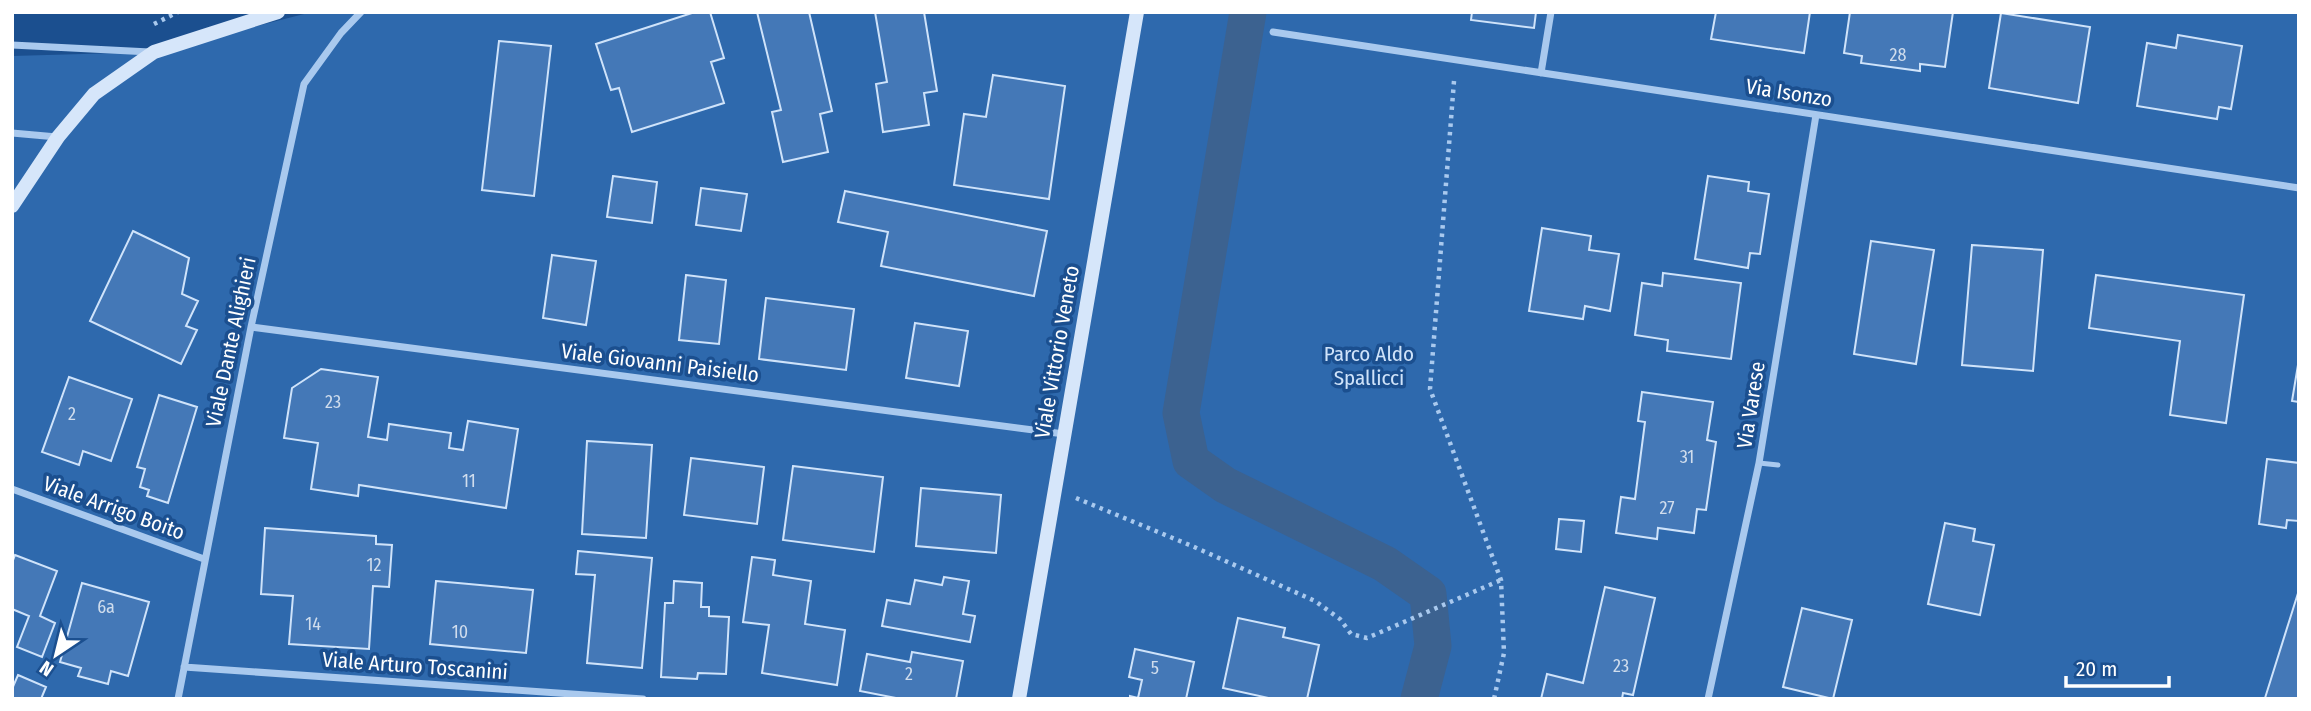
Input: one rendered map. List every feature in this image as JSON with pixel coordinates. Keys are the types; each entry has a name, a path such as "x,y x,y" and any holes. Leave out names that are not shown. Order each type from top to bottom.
{"street":[{"path":"12,206 58,137 94,94 154,52 278,12"},
{"name":"Viale Dante Alighieri","path":"178,699 251,327 304,84 341,33 361,12"},
{"name":"Viale Vittorio Veneto","path":"1019,699 1137,12"},
{"path":"1541,73 1550,12"},
{"name":"Via Isonzo","path":"1273,32 2299,188"},
{"path":"12,46 154,52"},
{"name":"Via Varese","path":"1708,699 1759,463 1816,115"},
{"path":"12,133 58,137"},
{"name":"Viale Giovanni Paisiello","path":"251,327 1064,434"},
{"name":"Viale Arrigo Boito","path":"12,489 204,559"},
{"name":"Viale Arturo Toscanini","path":"184,667 643,699"}],"lane":[{"path":"1759,463 1778,465"}],"path":[{"path":"1455,61 1430,388 1501,580 1504,653 1494,699"},
{"path":"1055,490 1098,505 1315,601 1340,619 1352,634 1367,638 1501,580"}],"green space":[{"name":"Parco Aldo Spallicci","path":"312,12 2299,12 2299,699 12,699 12,56 154,52"}],"building":[{"path":"695,12 710,12 724,58 711,62 724,103 632,132 619,88 611,90 596,44"},
{"path":"757,12 809,12 832,111 820,114 828,152 783,162 772,112 781,110"},
{"path":"875,12 924,12 937,91 924,93 929,125 883,132 876,84 887,82"},
{"path":"1472,12 1536,12 1534,28 1471,20"},
{"path":"1716,12 1810,12 1804,53 1711,39"},
{"path":"1850,12 1953,12 1945,67 1920,64 1920,71 1861,63 1862,56 1844,53"},
{"path":"2001,13 2090,27 2078,103 1989,88"},
{"path":"2178,35 2242,46 2231,109 2219,107 2217,119 2137,106 2147,43 2176,48"},
{"path":"499,41 551,46 534,196 482,190"},
{"path":"993,75 1065,86 1049,199 954,185 964,114 986,117"},
{"path":"613,176 657,182 652,223 607,217"},
{"path":"1708,176 1749,182 1748,191 1769,194 1760,254 1750,253 1748,268 1695,259"},
{"path":"701,188 747,194 741,231 696,225"},
{"path":"845,191 1047,231 1034,296 881,266 888,232 838,222"},
{"path":"1542,228 1591,236 1589,250 1619,254 1610,311 1585,306 1583,319 1529,311"},
{"path":"133,231 189,258 182,294 198,301 186,326 197,330 181,364 90,321"},
{"path":"1871,241 1934,250 1916,364 1854,354"},
{"path":"1972,245 2043,250 2033,371 1962,365"},
{"path":"552,255 596,261 586,325 543,318"},
{"path":"1663,273 1741,283 1731,359 1667,351 1668,340 1635,335 1642,283 1662,286"},
{"path":"686,275 726,280 719,344 679,340"},
{"path":"2096,275 2244,295 2226,423 2170,415 2180,341 2089,328"},
{"path":"766,298 854,309 846,370 759,359"},
{"path":"915,323 968,331 959,386 906,378"},
{"path":"2299,359 2299,402 2292,401"},
{"path":"321,369 378,377 368,437 387,440 389,424 451,433 449,448 463,450 468,421 518,429 506,508 359,485 358,496 311,489 318,443 284,438 292,388"},
{"path":"69,377 132,399 111,461 83,451 79,465 42,452"},
{"path":"1642,392 1713,402 1707,440 1716,442 1706,510 1697,509 1694,533 1658,528 1657,539 1616,533 1621,497 1635,499 1645,422 1638,421"},
{"path":"159,395 197,407 168,503 147,496 149,490 140,487 145,469 137,467"},
{"path":"587,441 652,445 646,538 582,534"},
{"path":"691,458 764,467 757,524 684,515"},
{"path":"2267,459 2299,463 2299,521 2287,520 2286,528 2259,524"},
{"path":"793,466 883,477 874,552 783,540"},
{"path":"921,488 1001,495 996,553 916,546"},
{"path":"1559,519 1584,521 1581,552 1556,549"},
{"path":"1945,523 1975,529 1973,541 1994,545 1980,615 1928,604"},
{"path":"265,528 376,536 376,544 392,545 389,587 373,586 369,649 289,644 293,596 261,594"},
{"path":"578,551 652,558 642,668 587,663 595,575 576,574"},
{"path":"15,555 57,571 40,616 55,623 42,657 17,647 29,616 12,609 12,563"},
{"path":"752,557 775,560 773,575 811,581 805,624 845,630 837,685 762,673 769,625 743,622"},
{"path":"944,577 969,581 963,614 975,616 970,642 882,626 887,600 910,604 915,580 942,585"},
{"path":"436,581 533,590 526,653 430,644"},
{"path":"674,581 702,583 701,607 709,607 709,616 729,617 726,674 698,673 697,679 661,677 665,603 673,603"},
{"path":"82,583 149,602 128,676 111,671 108,684 78,676 81,668 60,662"},
{"path":"1605,587 1655,598 1633,695 1623,693 1622,699 1541,699 1547,674 1583,683"},
{"path":"2299,590 2299,699 2268,699 2265,698"},
{"path":"1802,608 1852,620 1833,699 1783,687"},
{"path":"1238,618 1285,628 1283,637 1319,645 1307,699 1273,699 1223,688"},
{"path":"1135,649 1194,662 1186,699 1130,699 1130,696 1138,698 1142,680 1129,677"},
{"path":"912,652 963,661 956,699 901,699 860,691 867,654 910,662"},
{"path":"18,675 46,687 41,699 12,699 12,689"}],"waterway":[{"path":"1248,12 1181,413 1191,461 1225,485 1385,564 1428,594 1433,646 1419,699"}]}
